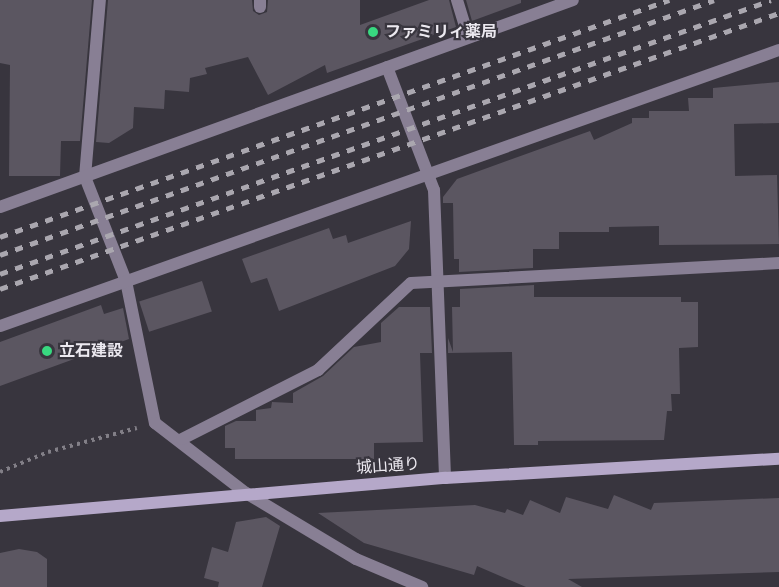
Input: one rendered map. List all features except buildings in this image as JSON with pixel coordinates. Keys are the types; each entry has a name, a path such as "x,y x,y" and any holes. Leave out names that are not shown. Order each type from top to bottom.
{"street":[{"path":"100,0 85,177 126,281 155,423 182,440 246,493 356,559 422,587"},
{"path":"457,0 468,36"},
{"path":"0,207 568,1"},
{"path":"0,326 426,173 779,50"},
{"path":"387,67 434,190 445,478"},
{"path":"182,440 318,370 411,283 779,263"},
{"name":"城山通り","path":"0,516 246,493 445,478 779,459"}],"path":[{"path":"0,472 48,452 155,423"}],"railway":[{"path":"0,237 669,0"},
{"path":"0,255 714,0"},
{"path":"0,274 771,0"},
{"path":"0,289 779,13"}],"place":[{"name":"ファミリィ薬局","path":"373,32"},
{"name":"立石建設","path":"47,351"}]}
